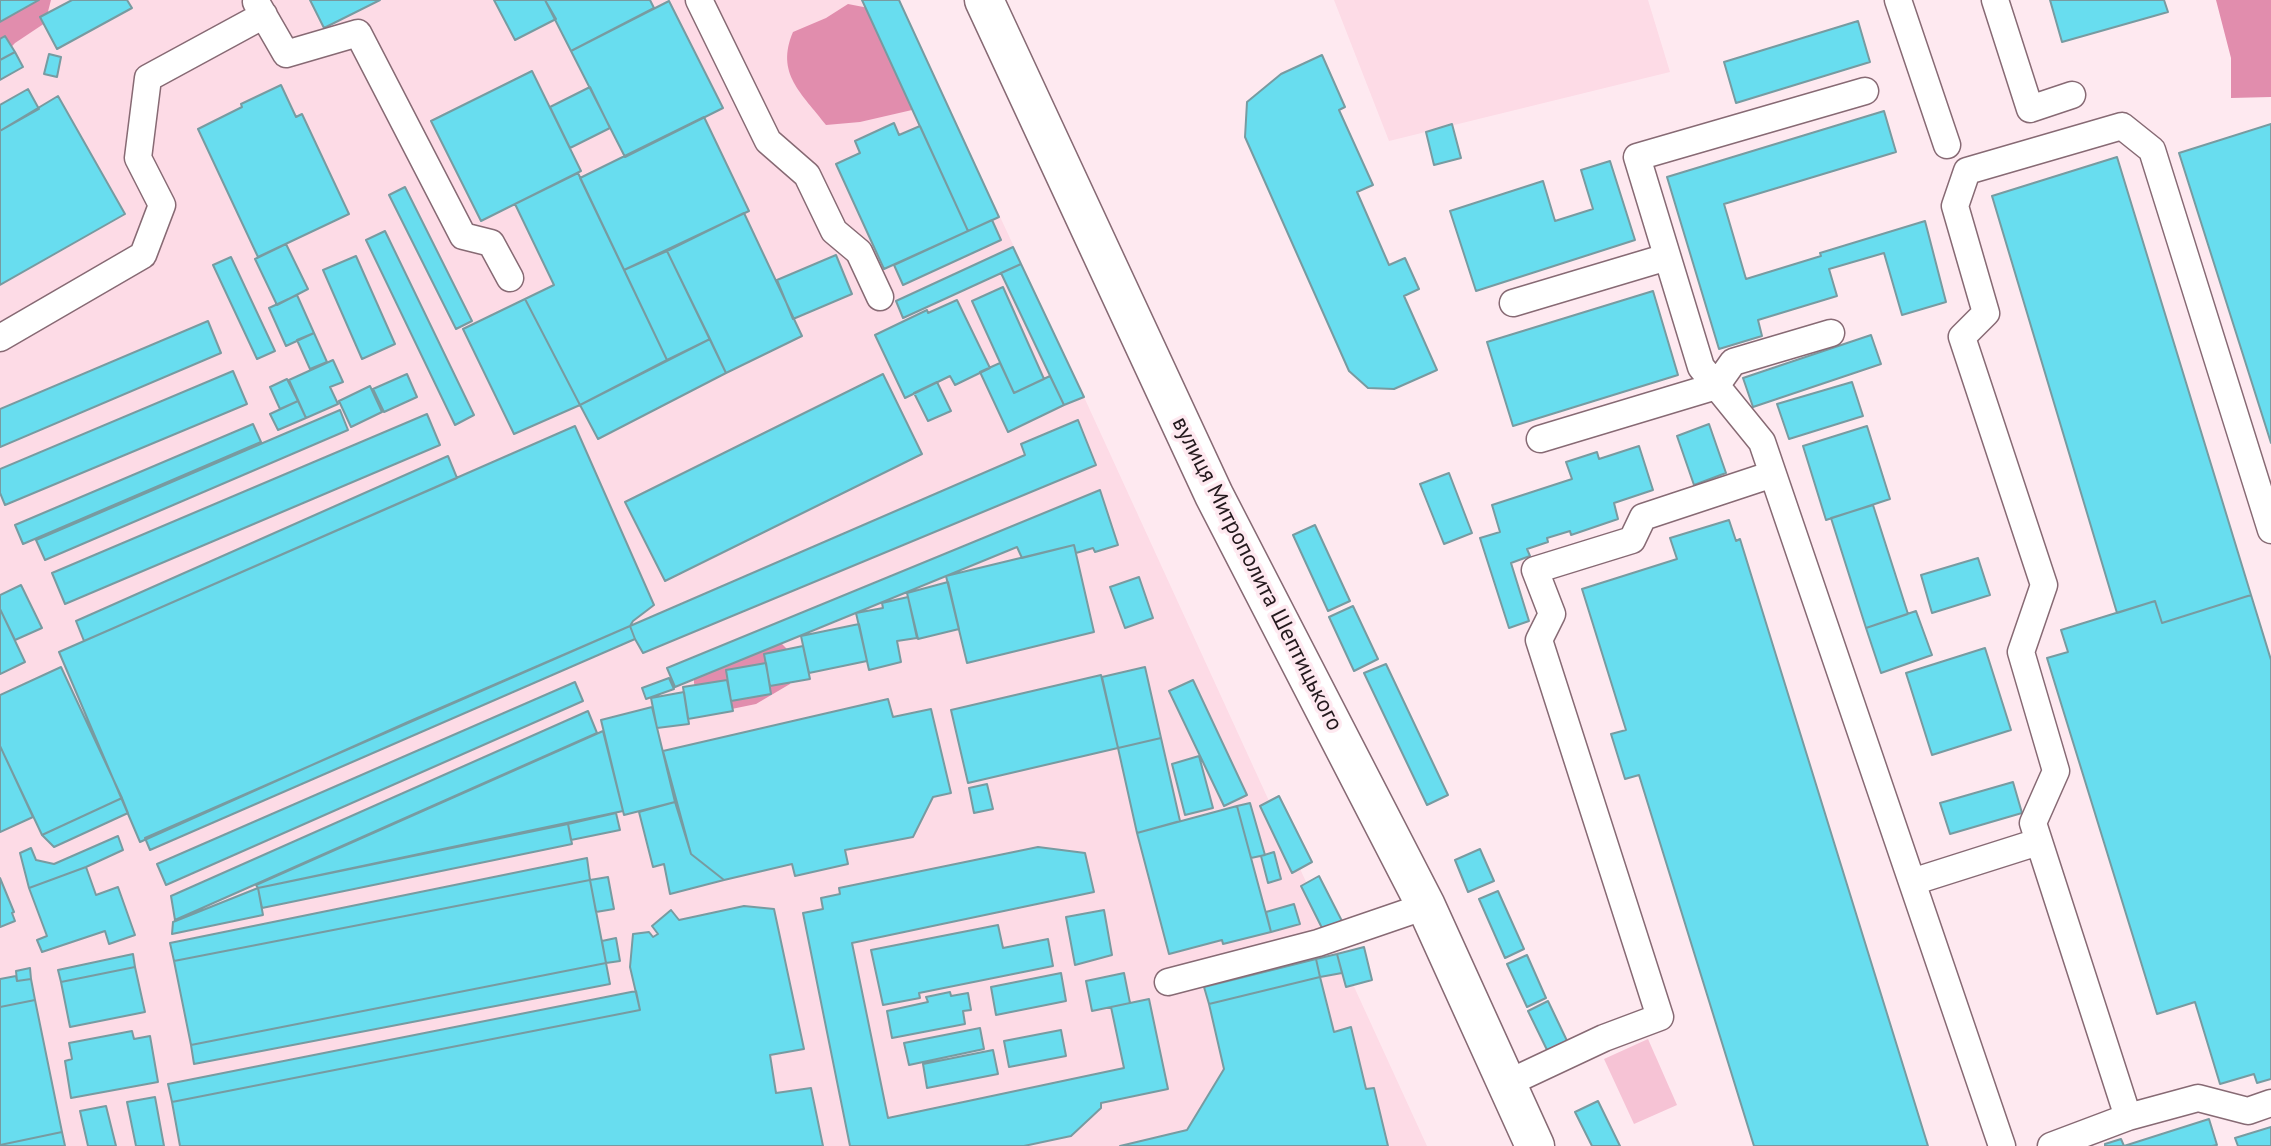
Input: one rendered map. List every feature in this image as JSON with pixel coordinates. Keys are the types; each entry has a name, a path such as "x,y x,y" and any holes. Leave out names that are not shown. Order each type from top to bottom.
{"street":[{"name":"вулиця Митрополита Шептицького","path":"984,0 1214,495 1426,906 1535,1146"}],"lane":[{"path":"699,0 768,141 807,175 834,231 859,252 880,297"},
{"path":"1898,0 1948,145"},
{"path":"1995,0 2030,108 2072,94"},
{"path":"0,338 143,255 162,205 138,158 148,78 260,7 286,54 358,33 463,236 491,243 510,278"},
{"path":"1865,91 1637,157 1701,367 1762,442 2001,1146"},
{"path":"2128,1117 2033,823 2056,771 2021,652 2044,585 1962,337 1986,313 1955,206 1967,171 2122,126 2152,150 2271,530"},
{"path":"1513,303 1667,257"},
{"path":"1540,439 1716,386 1733,362 1831,332"},
{"path":"1506,1084 1604,1038 1660,1017 1539,639 1552,614 1535,570 1632,540 1643,517 1773,474"},
{"path":"1912,882 2039,842"},
{"path":"1168,982 1318,943 1426,906"},
{"path":"2051,1146 2128,1117 2198,1098 2248,1111 2271,1104"}],"shaded area":[{"path":"0,0 899,0 1427,1146 0,1146"},
{"path":"51,0 45,23 15,43 0,59 0,3"},
{"path":"1334,0 1648,0 1670,72 1389,141"},
{"path":"2216,0 2271,0 2271,97 2231,98 2231,58"},
{"path":"848,4 884,11 915,73 912,110 860,122 826,125 800,93 789,71 787,60 793,32 826,18"},
{"path":"777,639 797,659 790,684 756,704 717,712 699,701 694,675"},
{"path":"1648,1039 1677,1105 1634,1124 1604,1059"}],"building":[{"path":"0,0 39,0 0,22"},
{"path":"72,0 127,0 132,8 57,49 40,17"},
{"path":"310,0 380,0 324,28"},
{"path":"494,0 545,0 556,19 515,40"},
{"path":"545,0 650,0 654,8 571,51"},
{"path":"862,0 899,0 999,217 968,231"},
{"path":"2050,0 2164,0 2168,12 2062,42"},
{"path":"669,1 723,108 625,157 571,51"},
{"path":"1858,21 1870,62 1736,103 1724,62"},
{"path":"5,36 15,52 0,60 0,39"},
{"path":"15,52 23,67 0,80 0,60"},
{"path":"49,54 61,57 57,77 44,74"},
{"path":"1322,55 1345,107 1339,110 1373,185 1357,192 1389,265 1405,258 1419,289 1404,296 1437,370 1394,389 1368,388 1349,371 1245,137 1247,102 1281,74"},
{"path":"532,71 581,171 481,221 431,121"},
{"path":"281,85 296,117 302,114 349,214 258,257 198,129"},
{"path":"590,87 610,128 570,148 550,107"},
{"path":"28,89 39,109 0,131 0,105"},
{"path":"58,96 125,214 0,285 0,131"},
{"path":"1884,111 1896,152 1724,204 1746,279 1925,221 1946,302 1902,315 1884,253 1829,269 1837,296 1758,320 1762,336 1719,349 1667,177"},
{"path":"704,117 749,211 624,270 580,178"},
{"path":"894,123 899,135 920,126 968,231 884,269 836,164 860,153 855,141"},
{"path":"1452,124 1461,158 1434,165 1426,132"},
{"path":"2271,124 2271,443 2179,153"},
{"path":"2117,157 2251,595 2162,623 2155,601 2117,613 1992,196"},
{"path":"1610,161 1635,240 1476,291 1450,211 1543,181 1555,221 1593,209 1581,170"},
{"path":"578,173 667,360 580,405 525,299 554,285 515,204"},
{"path":"405,187 472,321 456,329 389,195"},
{"path":"744,213 802,336 726,373 667,251"},
{"path":"992,220 1001,240 903,285 894,265"},
{"path":"385,231 474,415 455,425 366,240"},
{"path":"286,244 308,289 277,305 255,259"},
{"path":"1013,247 1021,264 903,318 896,301"},
{"path":"667,251 710,339 667,360 624,270"},
{"path":"836,255 852,294 793,319 777,280"},
{"path":"356,256 395,344 362,359 323,270"},
{"path":"231,257 275,351 257,359 213,265"},
{"path":"1021,264 1084,397 1064,405 1001,273"},
{"path":"1003,287 1044,379 1014,393 972,301"},
{"path":"1653,291 1678,375 1513,426 1487,342"},
{"path":"297,295 314,333 286,346 269,308"},
{"path":"525,299 580,405 514,434 463,329"},
{"path":"957,300 990,368 955,385 950,376 905,398 875,335 927,310 928,313"},
{"path":"208,321 221,353 0,447 0,409"},
{"path":"314,333 327,362 310,369 297,340"},
{"path":"1871,335 1881,364 1753,407 1743,378"},
{"path":"710,339 726,373 598,439 580,405"},
{"path":"333,360 343,382 330,387 338,404 306,418 289,380"},
{"path":"1000,363 1014,393 1050,376 1064,405 1008,432 980,372"},
{"path":"233,371 247,404 5,505 0,493 0,469"},
{"path":"407,374 417,397 384,412 373,389"},
{"path":"883,374 922,454 665,581 625,502"},
{"path":"287,379 298,401 280,409 270,387"},
{"path":"937,382 951,411 928,421 914,393"},
{"path":"1852,382 1863,416 1789,439 1777,404"},
{"path":"370,386 382,412 351,427 339,401"},
{"path":"298,401 306,418 278,430 270,414"},
{"path":"340,410 348,430 45,560 36,540"},
{"path":"427,414 440,445 65,604 52,573"},
{"path":"1078,420 1096,465 643,653 635,639 630,626 1025,455 1021,444"},
{"path":"253,424 261,442 23,544 15,525"},
{"path":"1709,424 1726,473 1694,485 1677,436"},
{"path":"575,426 654,605 630,626 140,842 59,652"},
{"path":"1867,426 1890,499 1826,520 1803,446"},
{"path":"1639,446 1653,490 1614,503 1618,519 1571,535 1570,531 1547,538 1548,542 1527,549 1530,556 1511,563 1529,621 1509,628 1480,538 1500,532 1492,505 1572,479 1566,462 1597,452 1599,459"},
{"path":"448,456 457,478 84,641 76,621"},
{"path":"1449,473 1472,533 1444,544 1420,484"},
{"path":"1100,490 1118,545 1095,552 1093,548 1076,553 1074,545 1022,558 1017,547 675,687 667,668"},
{"path":"1873,505 1908,614 1866,628 1831,518"},
{"path":"1729,520 1736,541 1740,539 1928,1146 1754,1146 1639,775 1625,779 1611,734 1626,730 1582,589 1677,559 1670,538"},
{"path":"1315,525 1350,601 1328,611 1293,535"},
{"path":"1074,545 1094,632 967,663 946,576"},
{"path":"1978,558 1990,595 1932,613 1921,575"},
{"path":"1139,577 1153,618 1125,628 1110,587"},
{"path":"948,582 959,629 918,639 907,593"},
{"path":"21,585 42,628 15,640 0,609 0,595"},
{"path":"2251,595 2271,660 2271,1079 2257,1083 2254,1074 2220,1084 2195,1002 2157,1014 2047,658 2068,652 2061,630 2155,601 2162,623"},
{"path":"908,597 917,638 897,641 901,662 869,670 856,613 883,608 882,603"},
{"path":"1353,606 1378,659 1354,671 1329,617"},
{"path":"0,609 25,662 0,674"},
{"path":"1916,611 1932,655 1881,673 1866,628"},
{"path":"859,624 867,661 809,673 801,636"},
{"path":"630,626 635,639 150,850 145,838"},
{"path":"803,646 810,679 770,686 764,654"},
{"path":"1985,648 2011,730 1932,755 1906,673"},
{"path":"766,663 771,694 731,701 726,670"},
{"path":"1386,664 1448,795 1427,805 1364,673"},
{"path":"61,667 122,798 42,835 0,746 0,695"},
{"path":"1145,667 1161,738 1118,748 1102,677"},
{"path":"1101,675 1118,748 968,783 951,710"},
{"path":"669,678 674,689 646,699 642,688"},
{"path":"727,680 733,711 688,719 683,687"},
{"path":"1193,680 1247,795 1224,806 1169,691"},
{"path":"575,682 583,701 166,885 157,864"},
{"path":"684,692 689,724 657,728 651,698"},
{"path":"888,699 893,717 931,709 951,793 933,797 913,837 845,850 848,864 795,876 792,864 724,880 691,854 663,751"},
{"path":"652,707 675,802 624,815 601,720"},
{"path":"588,711 597,733 175,920 171,896"},
{"path":"603,731 623,811 258,888 256,885"},
{"path":"1161,738 1180,821 1137,833 1118,748"},
{"path":"0,746 33,817 0,832"},
{"path":"1199,756 1213,808 1185,815 1172,764"},
{"path":"2013,782 2022,813 1950,834 1940,803"},
{"path":"987,784 993,809 974,813 969,788"},
{"path":"1279,796 1312,862 1292,873 1260,806"},
{"path":"122,798 128,813 54,847 42,835"},
{"path":"675,802 691,854 724,880 670,894 664,864 653,867 639,812"},
{"path":"1250,803 1265,855 1251,858 1237,806"},
{"path":"1237,806 1271,932 1223,944 1222,940 1169,954 1137,833"},
{"path":"616,813 620,830 571,840 568,824"},
{"path":"568,824 572,844 262,908 258,888"},
{"path":"118,836 123,850 29,888 20,853 31,848 36,860 54,864"},
{"path":"1038,847 1085,853 1094,892 852,943 888,1118 1124,1068 1111,1007 1149,999 1168,1089 1101,1103 1101,1108 1071,1136 1024,1146 850,1146 803,913 823,909 821,898 840,894 839,888"},
{"path":"1480,849 1494,881 1468,892 1455,860"},
{"path":"1274,852 1281,879 1268,883 1261,856"},
{"path":"587,858 590,880 174,961 170,943"},
{"path":"86,867 96,895 118,887 135,935 109,944 105,931 42,952 37,940 47,936 29,888"},
{"path":"1319,876 1345,927 1326,936 1301,886"},
{"path":"608,877 614,909 596,912 590,880"},
{"path":"0,878 15,921 0,927"},
{"path":"590,880 606,963 191,1045 174,961"},
{"path":"258,888 263,915 172,934 173,922"},
{"path":"1498,891 1524,949 1505,958 1479,899"},
{"path":"1294,904 1300,924 1271,932 1266,912"},
{"path":"744,906 774,909 804,1049 770,1055 776,1093 811,1088 823,1146 180,1146 172,1102 640,1010 630,967 633,934 649,932 653,937 658,934 652,926 671,910 679,920"},
{"path":"1104,910 1112,955 1075,965 1066,917"},
{"path":"998,925 1003,948 1048,939 1053,966 919,993 920,998 883,1005 871,950"},
{"path":"616,938 620,961 606,963 602,941"},
{"path":"1364,947 1372,980 1346,987 1337,954"},
{"path":"133,954 135,967 61,982 58,970"},
{"path":"1337,954 1342,973 1320,977 1316,959"},
{"path":"1527,955 1546,998 1527,1007 1507,964"},
{"path":"1316,959 1320,977 1209,1004 1204,987"},
{"path":"606,963 610,984 194,1064 191,1045"},
{"path":"135,967 145,1012 70,1027 61,982"},
{"path":"30,968 31,979 17,981 16,971"},
{"path":"1061,973 1066,1001 996,1015 991,987"},
{"path":"1124,973 1130,1003 1092,1011 1086,981"},
{"path":"16,976 17,981 31,979 35,1000 0,1007 0,979"},
{"path":"1320,977 1334,1032 1351,1027 1366,1089 1374,1088 1388,1146 1120,1146 1187,1130 1224,1069 1209,1004"},
{"path":"636,991 640,1010 172,1102 168,1084"},
{"path":"950,992 951,996 968,993 971,1010 963,1011 965,1024 892,1038 887,1011 928,1002 926,997"},
{"path":"35,1000 62,1132 0,1145 0,1007"},
{"path":"1548,1001 1569,1045 1549,1054 1528,1011"},
{"path":"980,1028 984,1049 909,1065 904,1043"},
{"path":"1061,1030 1066,1056 1009,1067 1004,1041"},
{"path":"132,1031 134,1039 150,1036 158,1082 71,1098 65,1061 72,1059 69,1043"},
{"path":"993,1050 998,1074 927,1088 923,1064"},
{"path":"155,1097 164,1146 136,1146 127,1102"},
{"path":"1598,1101 1620,1146 1592,1146 1575,1112"},
{"path":"106,1106 116,1146 88,1146 80,1111"},
{"path":"2209,1119 2217,1145 2212,1146 2124,1146"},
{"path":"2271,1127 2271,1146 2238,1146 2235,1138"},
{"path":"62,1132 65,1146 0,1146 0,1145"},
{"path":"2121,1139 2124,1146 2105,1146 2105,1144"}]}
